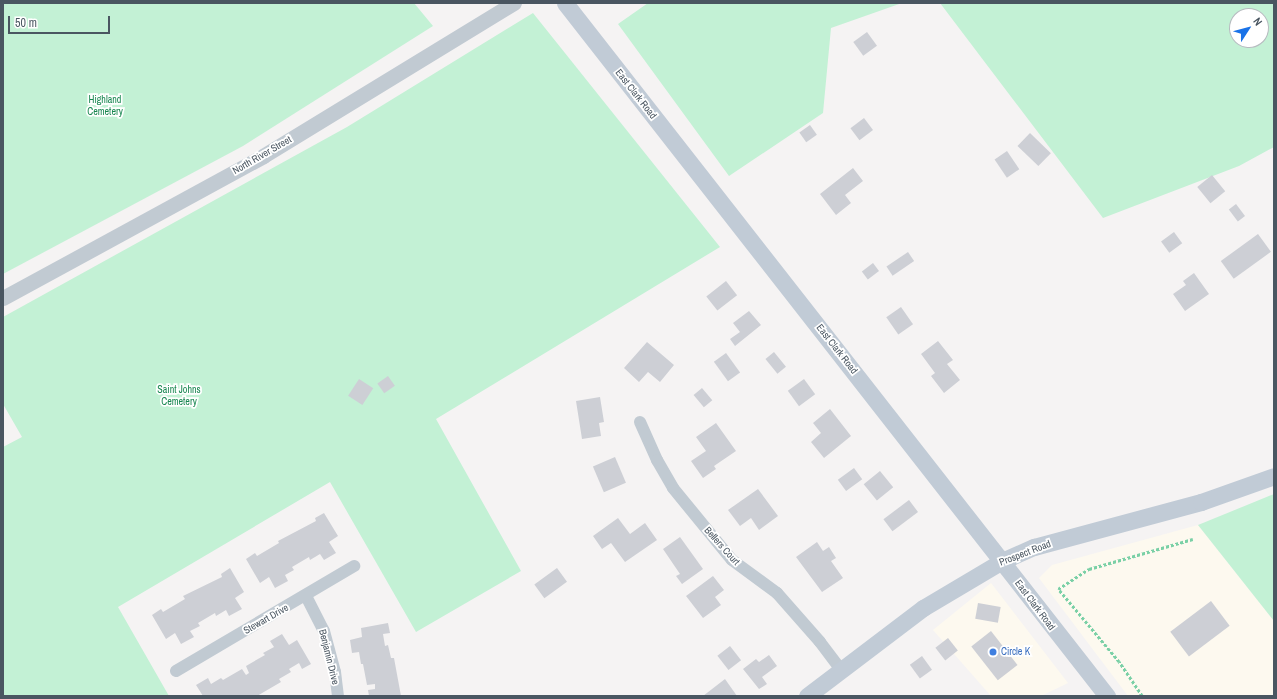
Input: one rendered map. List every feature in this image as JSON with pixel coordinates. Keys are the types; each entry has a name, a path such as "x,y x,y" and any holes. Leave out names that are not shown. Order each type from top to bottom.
{"main road":[{"name":"East Clark Road","path":"564,3 1107,696"},
{"name":"Prospect Road","path":"807,696 923,608 1002,561 1034,547 1208,500 1274,476"}],"street":[{"name":"North River Street","path":"3,298 263,156 514,3"},
{"name":"Bellers Court","path":"640,422 657,460 683,500 732,560 778,593 820,642 841,670"},
{"name":"Stewart Drive","path":"176,671 306,596 354,566"},
{"name":"Benjamin Drive","path":"306,596 324,631 335,672 338,696"}],"path":[{"path":"1142,696 1119,662 1058,589 1089,569 1193,539"}],"shaded area":[{"path":"1198,525 1274,621 1274,696 1128,696 1039,578 1052,565"},
{"path":"991,583 1068,683 1041,696 991,696 933,630"}],"green space":[{"name":"Highland Cemetery","path":"3,3 414,3 433,26 243,146 3,274"},
{"path":"648,3 902,3 831,28 823,113 729,176 618,24"},
{"path":"940,3 1274,3 1274,147 1239,166 1103,218"},
{"name":"Saint Johns Cemetery","path":"533,13 720,247 436,419 521,571 416,632 330,482 118,607 169,696 3,696 3,447 22,437 3,404 3,317 347,127"},
{"path":"1274,494 1274,621 1198,525"}],"building":[{"path":"867,32 877,46 863,56 853,42"},
{"path":"864,118 873,130 859,140 850,128"},
{"path":"810,125 817,135 806,142 799,132"},
{"path":"1030,133 1051,153 1038,166 1017,146"},
{"path":"1007,151 1019,169 1007,178 995,159"},
{"path":"853,168 863,181 845,195 851,203 836,215 820,194"},
{"path":"1212,175 1225,191 1210,203 1197,187"},
{"path":"1236,204 1245,216 1238,221 1229,209"},
{"path":"1174,232 1182,243 1169,253 1161,241"},
{"path":"1258,234 1271,252 1234,279 1221,261"},
{"path":"908,252 914,261 893,276 886,267"},
{"path":"873,263 879,271 868,279 862,271"},
{"path":"1194,273 1209,294 1185,311 1173,294 1186,285 1183,281"},
{"path":"726,281 737,295 717,311 706,296"},
{"path":"901,307 913,324 898,335 886,317"},
{"path":"749,311 761,325 735,346 730,339 740,332 733,323"},
{"path":"938,341 953,360 947,364 960,380 944,393 931,376 935,373 921,354"},
{"path":"647,342 674,365 660,382 648,372 639,382 624,368"},
{"path":"774,352 786,367 777,374 765,359"},
{"path":"726,353 740,372 728,381 714,362"},
{"path":"388,376 395,386 384,393 377,383"},
{"path":"359,379 373,388 362,405 348,396"},
{"path":"804,379 815,394 799,406 788,391"},
{"path":"702,388 712,400 704,407 694,395"},
{"path":"600,397 604,422 599,423 601,436 582,439 576,401"},
{"path":"830,409 851,436 824,458 811,442 821,433 813,423"},
{"path":"716,423 736,451 714,466 716,469 703,478 691,461 706,451 696,437"},
{"path":"615,457 626,483 604,492 593,466"},
{"path":"854,468 862,479 846,491 838,480"},
{"path":"880,471 893,487 877,501 864,484"},
{"path":"758,489 778,516 759,530 751,518 740,526 728,510"},
{"path":"909,500 918,512 892,531 883,519"},
{"path":"324,513 338,536 329,542 336,553 324,560 320,554 310,560 309,557 292,567 294,570 285,575 288,581 275,588 269,577 260,583 246,559 255,553 257,556 279,543 278,541 316,521 315,518"},
{"path":"618,518 630,534 645,523 657,540 625,562 611,543 602,549 593,536"},
{"path":"680,537 703,569 682,584 676,576 680,574 663,549"},
{"path":"817,542 823,551 829,547 836,558 831,561 843,578 822,592 796,557"},
{"path":"230,568 244,592 235,598 242,609 229,616 226,610 216,616 215,613 198,623 200,626 190,631 194,637 181,644 175,633 166,639 152,615 161,609 163,612 185,599 183,596 222,577 221,574"},
{"path":"557,568 567,582 544,598 534,584"},
{"path":"713,576 724,590 715,597 721,605 703,618 686,596"},
{"path":"1211,601 1230,626 1189,656 1170,632"},
{"path":"978,603 1001,607 998,623 975,619"},
{"path":"388,623 390,633 383,634 385,646 388,645 391,658 394,658 401,696 369,696 368,690 375,689 375,684 367,685 359,652 352,653 350,640 362,637 361,628"},
{"path":"991,631 1017,665 998,680 971,646"},
{"path":"282,634 289,645 297,640 311,664 302,669 299,663 289,669 291,672 279,679 281,682 257,696 203,696 196,685 208,678 211,684 221,678 223,680 242,669 246,675 249,673 246,666 265,655 263,653 274,647 270,641"},
{"path":"948,638 958,651 945,660 935,648"},
{"path":"730,646 741,660 728,670 717,656"},
{"path":"769,655 777,666 762,677 767,684 759,689 743,669 756,659 759,662"},
{"path":"922,656 932,670 920,679 910,665"},
{"path":"725,679 737,696 703,696"}],"place":[{"name":"Circle K","path":"993,652"}]}
